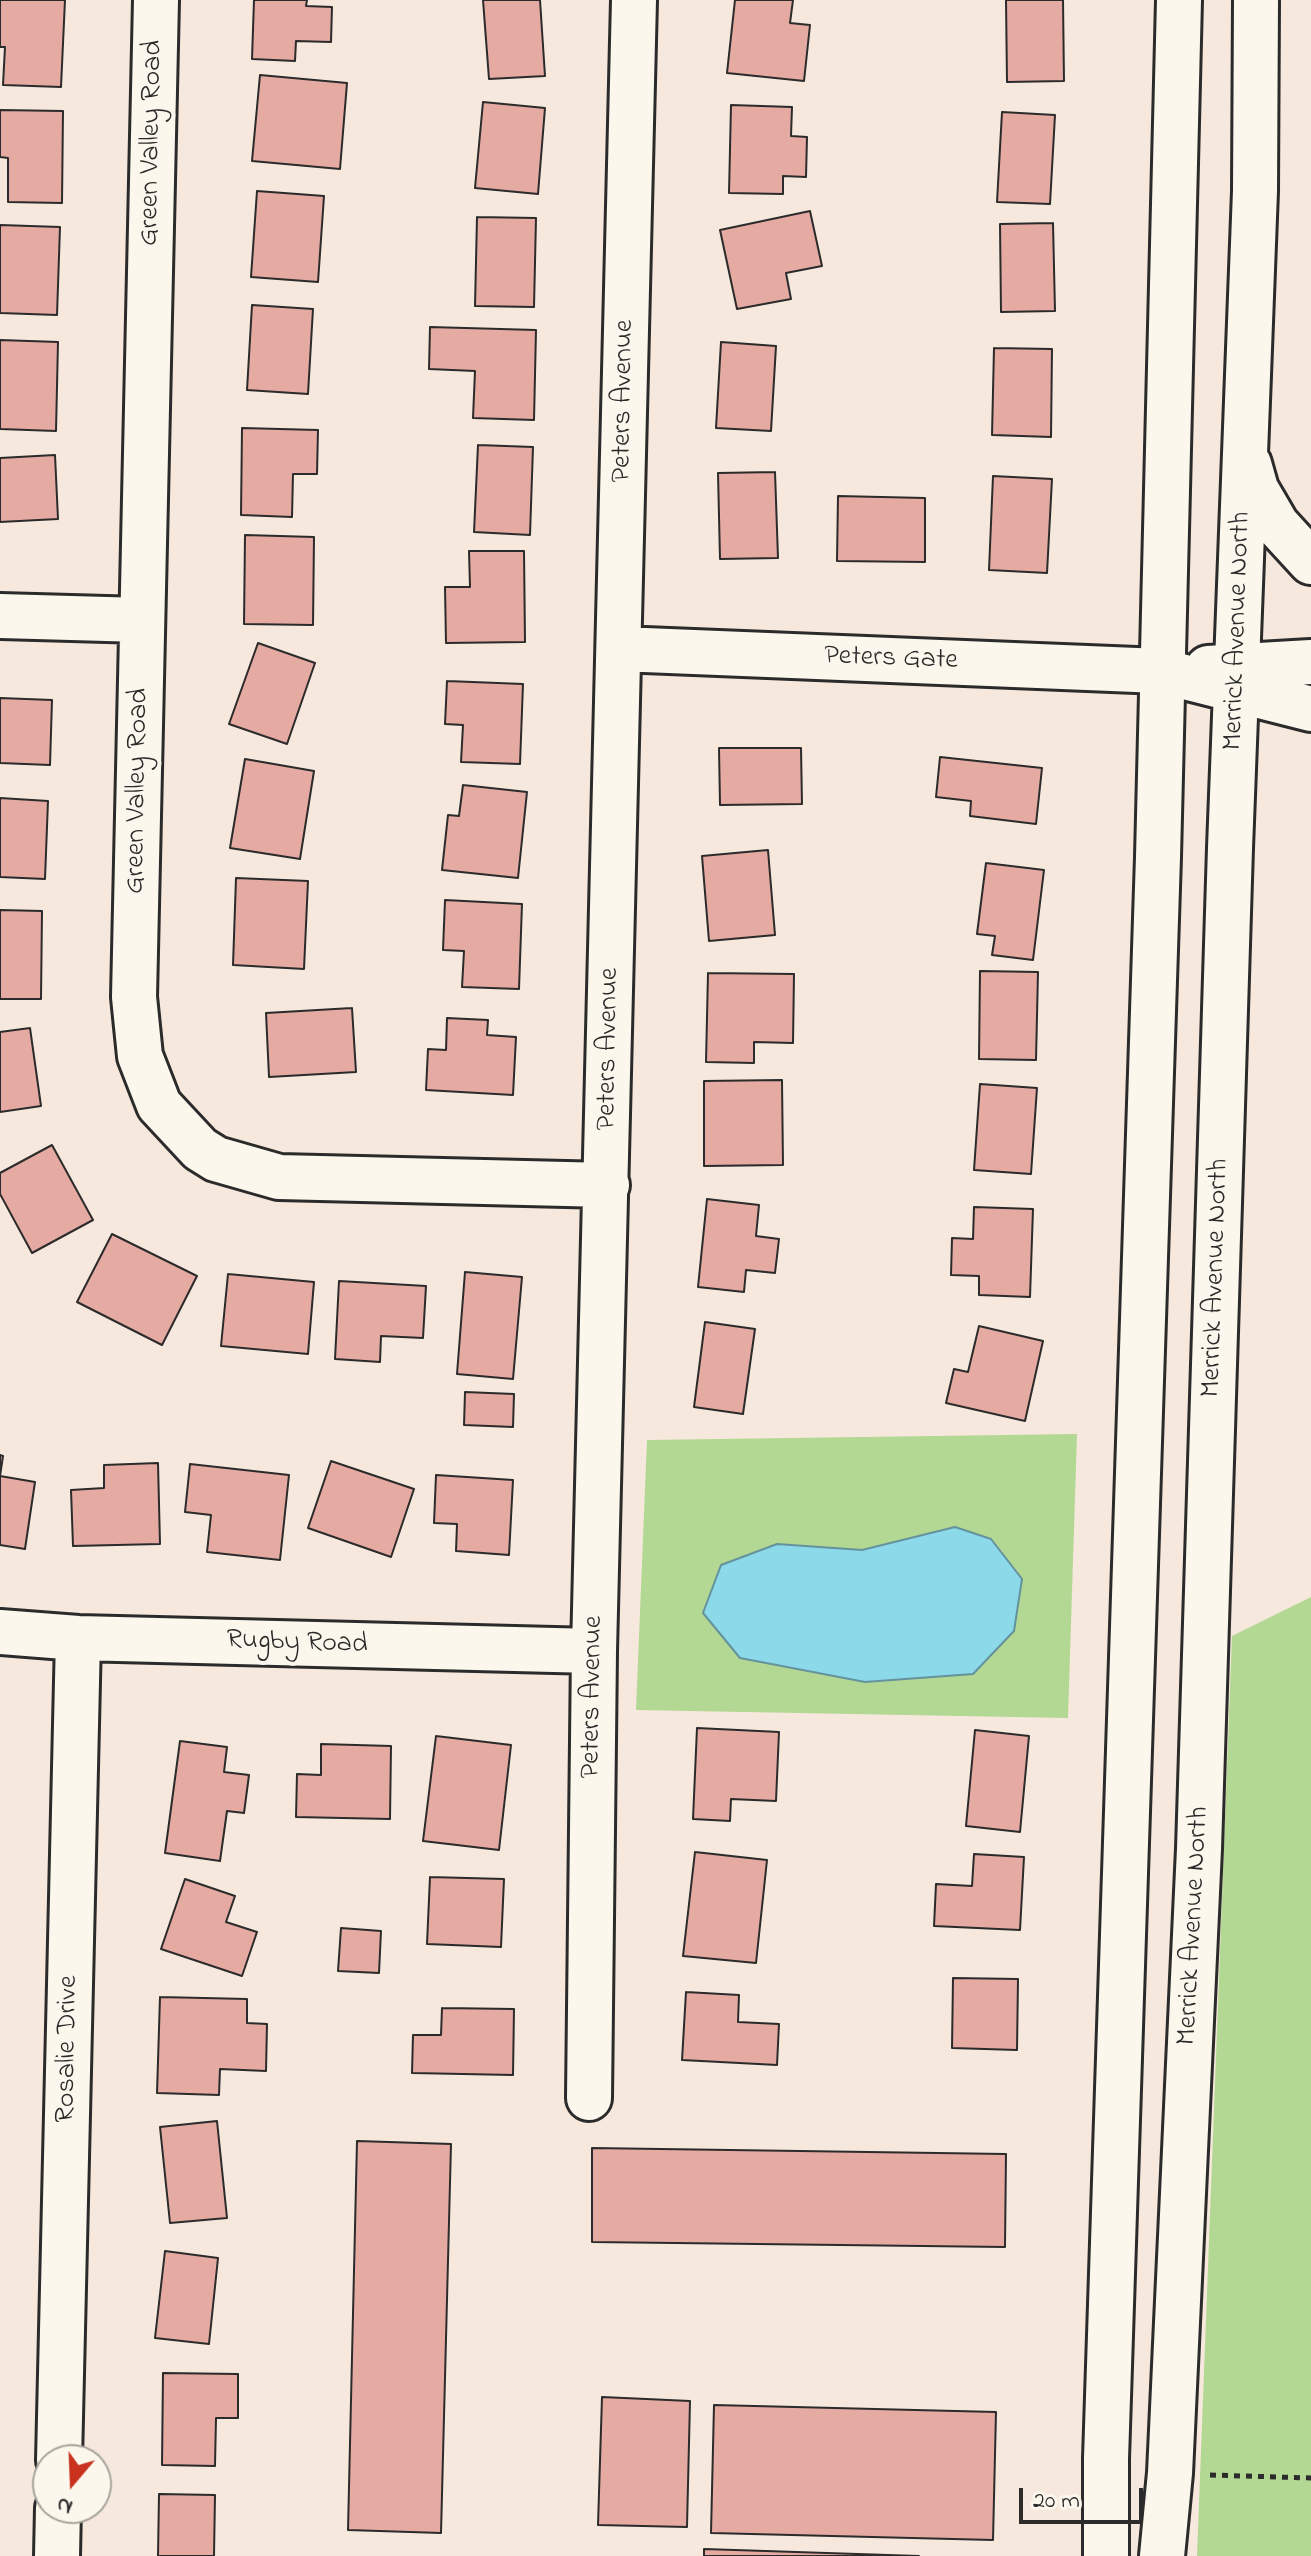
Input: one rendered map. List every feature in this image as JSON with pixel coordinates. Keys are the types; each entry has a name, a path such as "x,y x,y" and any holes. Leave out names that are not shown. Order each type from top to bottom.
{"street":[{"name":"Green Valley Road","path":"156,0 134,997 140,1056 159,1105 200,1149 216,1159 279,1177 607,1185"},
{"name":"Peters Avenue","path":"589,2098 594,1651 634,0"},
{"path":"1106,2556 1106,2458 1114,2275 1179,0"},
{"name":"Merrick Avenue North","path":"1162,2556 1170,2473 1199,1849 1255,191 1256,0"},
{"path":"1245,452 1256,489 1277,525 1311,562"},
{"path":"0,616 142,620"},
{"name":"Peters Gate","path":"620,649 1161,671 1237,678 1311,709"},
{"path":"1237,678 1311,662"},
{"name":"Rugby Road","path":"0,1632 78,1638 594,1651"},
{"name":"Rosalie Drive","path":"59,2444 78,1638"},
{"path":"57,2556 58,2524"}],"path":[{"path":"1209,2474 1311,2478"}],"green space":[{"path":"1077,1434 1068,1718 636,1710 647,1440"},
{"path":"1311,1597 1311,2556 1197,2556 1232,1636"}],"water":[{"path":"955,1527 991,1539 1022,1579 1014,1631 973,1674 865,1682 740,1658 703,1613 721,1565 777,1544 862,1550"}],"building":[{"path":"0,0 65,0 61,87 3,85 5,47 0,47"},
{"path":"254,0 307,0 306,6 332,7 331,42 296,41 295,61 252,59"},
{"path":"483,0 540,0 545,76 489,79"},
{"path":"735,0 793,0 790,23 810,25 804,81 727,73"},
{"path":"1006,0 1063,0 1064,81 1007,82"},
{"path":"260,75 347,83 340,169 252,161"},
{"path":"483,102 545,108 538,194 475,188"},
{"path":"731,105 792,107 791,136 807,137 806,177 783,176 783,194 729,193"},
{"path":"0,110 63,111 62,203 8,202 8,158 0,157"},
{"path":"1002,112 1055,115 1050,204 997,202"},
{"path":"257,191 324,196 318,282 251,277"},
{"path":"810,211 822,266 786,273 791,299 737,309 720,230"},
{"path":"477,217 536,218 534,307 475,306"},
{"path":"1053,223 1055,311 1001,312 1000,224"},
{"path":"0,225 60,227 57,315 0,313"},
{"path":"252,305 313,309 308,394 247,390"},
{"path":"430,327 536,330 534,420 473,418 475,371 429,369"},
{"path":"0,340 58,342 56,431 0,429"},
{"path":"721,342 776,346 771,431 716,428"},
{"path":"994,348 1052,349 1051,437 992,435"},
{"path":"242,428 318,430 317,474 293,474 292,517 241,515"},
{"path":"478,445 533,447 530,535 474,532"},
{"path":"55,455 58,519 0,522 0,458"},
{"path":"775,472 778,558 720,559 718,473"},
{"path":"993,476 1052,479 1047,573 989,570"},
{"path":"838,496 925,498 925,562 837,561"},
{"path":"245,535 314,537 313,625 244,624"},
{"path":"469,551 524,551 525,642 446,643 445,587 470,587"},
{"path":"258,643 315,663 287,744 229,724"},
{"path":"447,681 523,684 520,764 461,762 463,725 445,724"},
{"path":"0,698 52,700 50,765 0,763"},
{"path":"719,748 801,748 802,804 720,805"},
{"path":"940,757 1042,768 1036,824 970,816 971,801 936,797"},
{"path":"245,759 314,771 300,859 230,848"},
{"path":"463,785 527,792 518,878 442,870 448,815 459,816"},
{"path":"0,798 48,801 45,879 0,877"},
{"path":"768,850 775,935 709,941 702,856"},
{"path":"986,863 1044,870 1033,960 992,955 995,936 977,934"},
{"path":"236,878 308,881 304,969 233,965"},
{"path":"445,900 522,904 519,989 462,987 464,951 443,950"},
{"path":"0,910 42,911 41,999 0,999"},
{"path":"980,971 1038,972 1036,1060 979,1059"},
{"path":"708,973 794,974 793,1043 754,1042 754,1063 706,1062"},
{"path":"352,1008 356,1072 269,1077 266,1013"},
{"path":"447,1018 488,1020 487,1035 516,1037 513,1095 426,1090 428,1049 446,1050"},
{"path":"30,1028 41,1106 0,1112 0,1032"},
{"path":"782,1080 783,1165 704,1166 704,1081"},
{"path":"980,1084 1037,1088 1031,1174 974,1170"},
{"path":"52,1145 93,1220 32,1253 0,1194 0,1173"},
{"path":"707,1199 759,1205 756,1236 779,1239 775,1273 746,1270 744,1292 698,1287"},
{"path":"974,1207 1033,1209 1030,1297 979,1295 979,1276 951,1275 952,1238 973,1239"},
{"path":"112,1234 197,1276 162,1345 77,1302"},
{"path":"465,1272 522,1277 513,1379 457,1374"},
{"path":"228,1274 314,1282 308,1354 221,1346"},
{"path":"339,1281 426,1286 423,1338 381,1336 380,1362 335,1359"},
{"path":"705,1322 755,1329 743,1414 694,1407"},
{"path":"979,1326 1043,1341 1025,1421 946,1403 954,1369 968,1372"},
{"path":"465,1392 514,1394 513,1427 464,1425"},
{"path":"331,1461 414,1489 391,1557 308,1528"},
{"path":"158,1463 160,1544 73,1546 71,1490 104,1488 104,1465"},
{"path":"190,1464 289,1475 280,1560 207,1552 211,1515 185,1512"},
{"path":"436,1475 513,1480 509,1555 456,1551 457,1524 434,1523"},
{"path":"0,1476 35,1482 25,1549 0,1545"},
{"path":"697,1728 779,1732 776,1801 731,1799 730,1821 693,1819"},
{"path":"975,1730 1029,1736 1020,1832 966,1826"},
{"path":"436,1736 511,1745 499,1850 423,1841"},
{"path":"180,1741 227,1747 224,1772 249,1775 244,1813 227,1811 220,1861 165,1853"},
{"path":"321,1744 391,1746 390,1819 296,1817 297,1774 321,1775"},
{"path":"695,1852 767,1860 756,1963 683,1956"},
{"path":"974,1854 1024,1857 1020,1930 934,1926 936,1884 972,1886"},
{"path":"430,1877 504,1879 501,1947 427,1944"},
{"path":"185,1879 235,1896 226,1922 257,1932 242,1976 161,1949"},
{"path":"341,1928 381,1931 379,1973 338,1971"},
{"path":"953,1978 1018,1979 1017,2050 952,2048"},
{"path":"686,1992 739,1995 738,2022 779,2024 777,2065 682,2060"},
{"path":"160,1997 247,1999 247,2023 267,2024 266,2071 220,2069 219,2095 157,2093"},
{"path":"442,2008 514,2009 513,2075 412,2073 413,2035 441,2035"},
{"path":"217,2121 227,2218 170,2223 160,2127"},
{"path":"357,2141 451,2144 441,2533 348,2530"},
{"path":"592,2148 1006,2154 1005,2247 592,2242"},
{"path":"165,2251 218,2258 209,2344 155,2338"},
{"path":"163,2373 238,2374 238,2418 216,2418 215,2466 162,2465"},
{"path":"602,2397 690,2401 687,2527 598,2525"},
{"path":"714,2405 996,2412 993,2540 711,2533"},
{"path":"159,2494 215,2495 214,2556 158,2556"},
{"path":"704,2549 919,2556 704,2556"}]}
